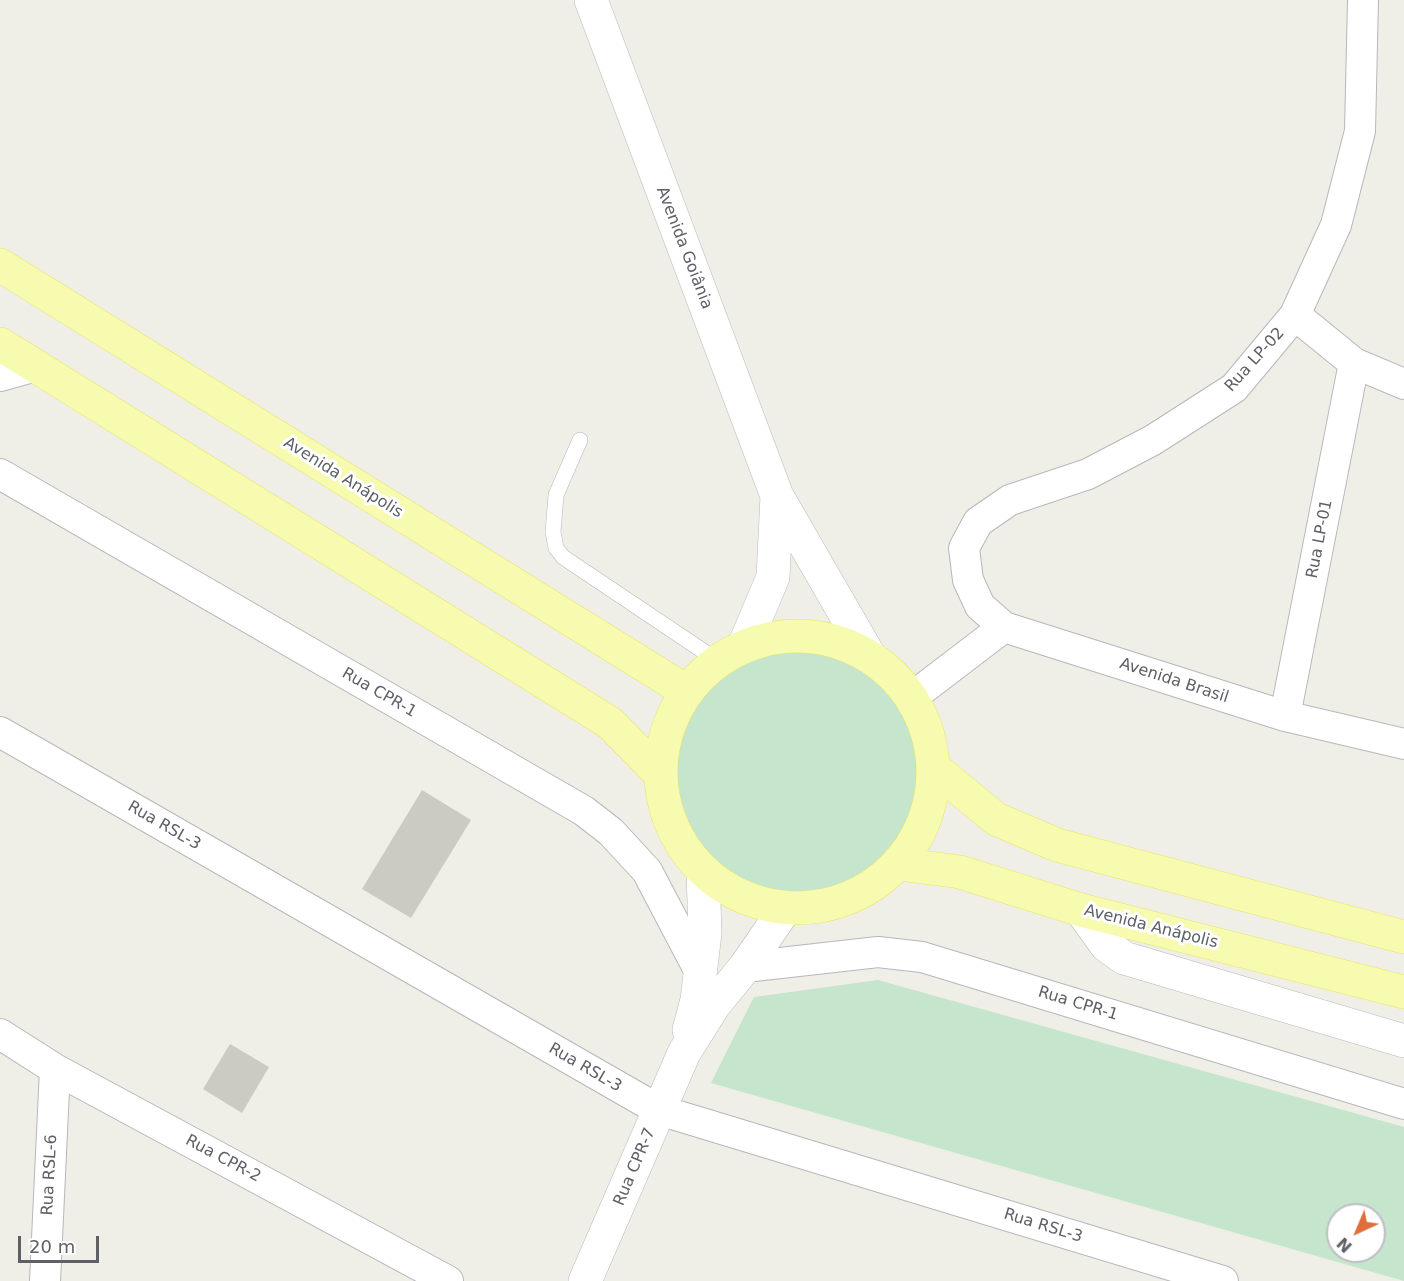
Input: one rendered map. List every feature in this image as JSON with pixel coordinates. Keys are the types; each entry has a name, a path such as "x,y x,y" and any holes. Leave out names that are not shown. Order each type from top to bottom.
{"main road":[{"name":"Avenida Anápolis","path":"0,265 686,691"},
{"path":"0,344 610,723 660,774"},
{"path":"786,636 830,640 870,657 893,676 912,698 927,731 933,766 926,819 899,864 866,891 827,906 785,909 741,897 703,872 671,827 660,774 666,730 686,691 731,653 786,636"},
{"path":"933,766 996,819 1057,845 1404,937"},
{"name":"Avenida Anápolis","path":"899,864 960,872 1081,910 1404,992"}],"street":[{"name":"Avenida Goiânia","path":"591,0 777,496 870,657"},
{"name":"Rua LP-02","path":"968,580 964,548 978,522 1010,500 1088,474 1153,440 1234,388 1295,315 1336,225 1360,131 1363,0"},
{"path":"1295,315 1354,363 1404,384"},
{"name":"Rua LP-01","path":"1285,716 1354,363"},
{"path":"0,376 36,366"},
{"name":"Rua CPR-1","path":"0,474 584,811 612,832 647,872 700,972"},
{"name":"Avenida Goiânia","path":"731,653 773,577 777,496"},
{"name":"Avenida Brasil","path":"968,580 980,606 1004,627 1285,716 1404,744"},
{"path":"912,698 1004,627"},
{"name":"Rua RSL-3","path":"0,732 659,1110 1223,1281"},
{"name":"Rua CPR-7","path":"684,1053 697,1000 705,933 703,872"},
{"name":"Rua CPR-7","path":"585,1281 684,1053 714,1005 745,967 785,909"},
{"path":"1081,910 1106,945 1124,958 1404,1041"},
{"name":"Rua CPR-1","path":"745,967 878,952 922,957 1404,1104"},
{"name":"Rua CPR-2","path":"0,1034 55,1068 448,1281"},
{"name":"Rua RSL-6","path":"45,1281 55,1068"}],"lane":[{"path":"580,440 556,495 553,532 556,548 563,557 731,653"}],"green space":[{"path":"798,652 822,655 855,667 875,680 891,696 904,716 913,738 919,773 916,797 904,830 891,850 875,866 855,879 833,888 798,894 774,891 741,879 721,866 705,850 692,830 683,808 677,773 680,749 692,716 705,696 721,680 741,667 763,658"},
{"path":"878,980 1404,1127 1404,1281 1341,1263 1386,1263 1386,1203 1326,1203 1326,1259 711,1083 754,997"}],"building":[{"path":"422,790 471,820 411,918 362,889"},
{"path":"230,1044 269,1067 242,1113 203,1089"}]}
